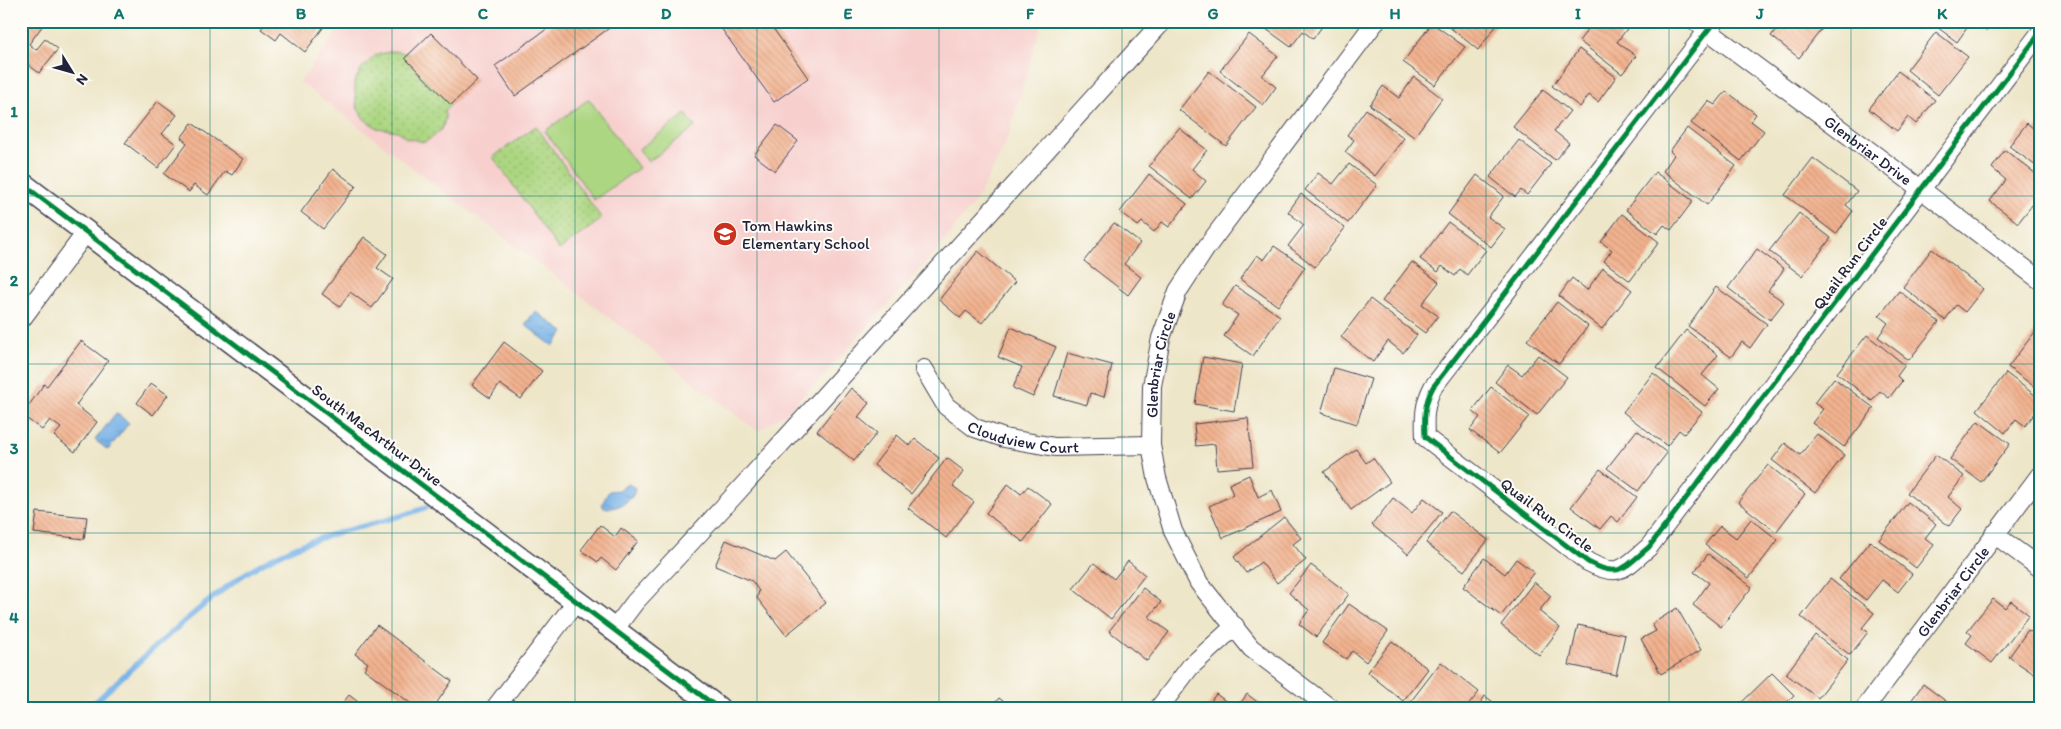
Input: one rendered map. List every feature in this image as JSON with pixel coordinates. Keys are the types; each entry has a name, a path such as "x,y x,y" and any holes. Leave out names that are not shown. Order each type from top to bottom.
{"street":[{"path":"614,630 635,602 731,499 1163,21"},
{"name":"Glenbriar Circle","path":"1330,708 1251,648 1199,583 1173,531 1157,478 1151,445 1152,386 1161,338 1178,291 1206,248 1376,21"},
{"name":"Glenbriar Drive","path":"1706,24 2040,280"},
{"name":"Quail Run Circle","path":"1706,24 1433,387 1427,398 1424,411 1425,437 1581,556 1604,570 1613,572 1626,568 1649,547 2040,33"},
{"name":"South MacArthur Drive","path":"21,183 718,708"},
{"path":"21,320 87,231"},
{"name":"Cloudview Court","path":"924,369 946,406 975,428 1004,438 1055,447 1151,445"},
{"name":"Glenbriar Circle","path":"1864,708 2040,475"},
{"path":"1994,534 2040,568"},
{"path":"494,708 576,602"},
{"path":"1159,708 1190,667 1235,626"}],"shaded area":[{"name":"Tom Hawkins Elementary School","path":"345,21 1042,21 1009,134 999,158 976,200 941,246 820,379 786,413 758,431 300,82"}],"green space":[{"path":"393,51 411,54 405,59 451,105 444,111 445,121 443,126 433,137 424,142 406,138 398,131 377,128 364,119 357,107 354,83 361,69 376,55"},
{"path":"589,99 639,168 594,200 545,131"},
{"path":"686,114 695,127 648,162 639,149"},
{"path":"536,126 602,219 559,250 493,157"}],"water":[{"path":"535,311 564,332 553,346 525,325"},
{"path":"116,413 129,423 108,450 95,440"},
{"path":"628,484 635,488 632,497 628,501 613,508 604,508 602,504 609,491 619,490"}],"building":[{"path":"21,21 46,21 29,44 36,50 45,39 58,49 39,73 21,59"},
{"path":"267,21 328,21 305,52 281,33 276,40 261,29"},
{"path":"558,21 619,21 515,96 495,66"},
{"path":"716,21 768,21 808,78 774,102"},
{"path":"829,21 848,21 841,30"},
{"path":"1255,21 1326,21 1313,39 1303,31 1291,47"},
{"path":"1442,21 1500,21 1478,50"},
{"path":"1594,21 1632,22 1617,42 1636,56 1622,74 1579,41"},
{"path":"1783,21 1828,21 1799,58 1771,36"},
{"path":"1929,21 1972,21 1957,42"},
{"path":"1974,21 1994,21 1987,31"},
{"path":"1432,23 1465,47 1435,85 1403,62"},
{"path":"1936,32 1968,57 1938,95 1907,70"},
{"path":"431,33 477,80 451,105 405,58"},
{"path":"1249,34 1278,56 1262,76 1276,87 1263,105 1220,71"},
{"path":"1579,49 1616,77 1598,102 1589,95 1580,107 1552,86"},
{"path":"1209,71 1256,107 1226,146 1179,110"},
{"path":"1898,71 1935,100 1916,124 1908,117 1897,131 1869,109"},
{"path":"1414,77 1442,98 1414,137 1370,105 1383,86 1399,98"},
{"path":"1543,90 1570,111 1554,131 1569,143 1555,160 1513,127"},
{"path":"1726,91 1756,114 1751,121 1764,131 1741,161 1691,123 1708,101 1715,105"},
{"path":"158,101 177,115 162,134 176,144 158,168 125,143"},
{"path":"1366,109 1404,138 1375,176 1345,152 1354,140 1347,135"},
{"path":"192,123 243,159 232,175 225,171 208,195 194,185 189,192 164,174 187,143 181,138"},
{"path":"2027,123 2035,130 2040,124 2040,169 2009,146"},
{"path":"777,125 798,141 775,171 754,155"},
{"path":"1179,128 1207,150 1192,169 1206,181 1192,199 1149,166"},
{"path":"1687,128 1736,166 1707,205 1663,171 1674,155 1670,151"},
{"path":"1519,140 1551,164 1527,195 1521,190 1515,197 1490,177"},
{"path":"2005,150 2040,177 2040,195 2018,223 1990,201 2006,180 1992,168"},
{"path":"1813,158 1857,191 1846,205 1853,211 1836,234 1785,195"},
{"path":"1349,164 1377,185 1348,223 1305,190 1318,173 1333,184"},
{"path":"333,169 356,186 323,229 301,212"},
{"path":"1655,172 1693,201 1671,230 1664,225 1657,234 1626,210"},
{"path":"1149,174 1187,204 1169,227 1162,222 1154,232 1142,222 1138,226 1120,212"},
{"path":"1477,175 1504,196 1488,217 1505,229 1491,247 1448,214"},
{"path":"1301,194 1345,228 1315,267 1288,246 1304,225 1288,212"},
{"path":"1799,213 1831,238 1802,276 1769,251"},
{"path":"1622,214 1659,242 1630,281 1604,261 1612,250 1601,242"},
{"path":"1448,222 1486,250 1467,275 1460,269 1455,276 1442,266 1438,272 1420,259"},
{"path":"1114,223 1140,243 1124,264 1141,277 1128,295 1084,261"},
{"path":"364,237 387,254 377,268 393,279 372,308 350,292 340,307 322,294"},
{"path":"1274,246 1305,267 1278,306 1240,279 1257,255 1264,260"},
{"path":"1757,249 1784,269 1768,291 1784,302 1770,320 1728,288"},
{"path":"1932,249 1983,289 1965,312 1956,305 1945,320 1903,287"},
{"path":"978,251 1015,282 982,323 966,311 960,318 939,300"},
{"path":"1412,262 1439,282 1422,304 1438,316 1425,333 1382,301"},
{"path":"1603,268 1632,290 1602,329 1559,296 1572,278 1587,290"},
{"path":"1235,286 1280,316 1253,356 1224,336 1238,315 1222,305"},
{"path":"1716,287 1767,324 1750,348 1742,342 1731,357 1688,326"},
{"path":"1899,291 1939,322 1909,360 1878,337 1888,323 1879,316"},
{"path":"1370,299 1417,335 1403,353 1388,341 1373,362 1341,337"},
{"path":"1557,302 1588,326 1559,364 1527,340"},
{"path":"1011,327 1056,347 1033,397 1013,388 1022,367 998,357"},
{"path":"2037,329 2040,331 2040,391 2008,367"},
{"path":"1686,330 1718,355 1702,375 1719,389 1705,406 1657,368"},
{"path":"1867,335 1905,365 1897,376 1902,381 1889,398 1880,391 1872,401 1837,373"},
{"path":"81,341 108,361 76,405 97,422 75,452 54,436 61,428 50,420 42,430 22,415 44,384 47,386"},
{"path":"504,342 542,371 521,399 500,384 490,398 472,385"},
{"path":"1067,353 1112,365 1104,397 1090,393 1087,405 1054,396"},
{"path":"1538,355 1567,377 1537,415 1495,382 1508,365 1522,375"},
{"path":"1203,357 1242,364 1234,411 1195,404"},
{"path":"1334,368 1371,379 1357,424 1321,413"},
{"path":"1653,373 1702,412 1684,434 1679,430 1667,446 1623,412"},
{"path":"2006,373 2040,399 2040,407 2025,426 2016,419 2005,433 1977,410"},
{"path":"1834,378 1874,408 1844,447 1812,423 1823,409 1814,403"},
{"path":"151,383 168,395 153,415 137,403"},
{"path":"1491,387 1529,416 1500,453 1470,430 1480,417 1472,411"},
{"path":"851,388 869,403 858,417 877,433 854,461 817,431"},
{"path":"1248,418 1253,466 1217,469 1215,444 1196,446 1194,424"},
{"path":"1978,421 2010,444 1981,482 1950,459"},
{"path":"1637,430 1667,453 1638,491 1607,468"},
{"path":"1817,434 1844,455 1815,493 1772,460 1785,443 1800,455"},
{"path":"897,435 910,446 915,439 939,458 911,494 874,465"},
{"path":"1356,449 1366,463 1373,458 1390,482 1351,510 1324,472"},
{"path":"1936,455 1964,476 1948,497 1962,509 1949,526 1907,493"},
{"path":"947,458 964,471 953,486 974,502 946,538 908,508"},
{"path":"1768,465 1805,494 1776,532 1738,502"},
{"path":"1600,469 1637,497 1618,522 1611,516 1600,529 1571,507"},
{"path":"1249,475 1258,497 1272,490 1281,512 1223,538 1209,506 1233,495 1229,484"},
{"path":"1008,484 1021,494 1028,486 1052,504 1023,542 986,513"},
{"path":"1393,498 1412,513 1424,498 1442,512 1408,554 1372,525"},
{"path":"1908,502 1936,524 1925,538 1934,545 1916,568 1879,540"},
{"path":"1450,511 1488,540 1464,571 1426,543"},
{"path":"37,512 87,517 84,539 34,533"},
{"path":"1284,517 1301,538 1293,544 1306,560 1277,583 1261,562 1246,573 1234,557"},
{"path":"1751,519 1778,540 1749,578 1705,545 1720,526 1736,538"},
{"path":"600,525 615,537 621,528 638,541 616,570 601,558 598,562 581,550"},
{"path":"726,540 775,561 786,552 826,603 786,635 757,598 759,591 752,581 715,566"},
{"path":"1870,541 1912,574 1898,592 1882,580 1866,600 1839,579"},
{"path":"1708,554 1752,587 1721,627 1693,605 1709,583 1694,572"},
{"path":"1484,558 1505,574 1516,559 1534,572 1501,616 1463,587"},
{"path":"1128,561 1145,575 1111,619 1073,589 1094,563 1114,579"},
{"path":"1311,565 1349,594 1316,637 1299,624 1309,610 1289,593"},
{"path":"1830,579 1874,613 1862,628 1868,632 1850,655 1801,617"},
{"path":"1534,582 1551,596 1539,611 1560,628 1539,655 1501,625"},
{"path":"1143,588 1161,602 1149,617 1169,632 1147,661 1109,631"},
{"path":"1993,599 2005,608 2011,601 2029,615 1992,663 1966,643 1972,635 1967,631"},
{"path":"1349,604 1388,631 1366,662 1352,651 1346,659 1322,643"},
{"path":"1677,608 1701,650 1661,674 1641,639 1656,631 1652,624"},
{"path":"377,625 452,681 433,708 417,708 364,669 368,663 355,654"},
{"path":"1578,625 1625,635 1616,675 1569,665"},
{"path":"2028,630 2040,637 2040,678 2009,657"},
{"path":"1815,635 1848,660 1818,698 1786,674"},
{"path":"1392,641 1428,669 1403,701 1367,672"},
{"path":"1441,662 1479,692 1466,708 1442,708 1437,704 1434,708 1411,708 1408,705"},
{"path":"1772,673 1794,695 1781,708 1737,707"},
{"path":"1923,684 1955,708 1906,708"},
{"path":"1216,694 1235,708 1206,708"},
{"path":"1247,694 1265,708 1237,708"},
{"path":"349,695 366,708 339,708"},
{"path":"1485,696 1501,708 1477,708"},
{"path":"999,698 1012,708 991,708"}],"waterway":[{"path":"89,708 153,648 226,587 249,571 274,557 304,544 427,507"}],"cycle path":[{"path":"1715,21 1433,387 1426,405 1425,437 1588,562 1608,570 1621,569 1649,547 2040,33"},
{"path":"21,183 718,708"}],"place":[{"name":"Tom Hawkins Elementary School","path":"725,234"}]}
